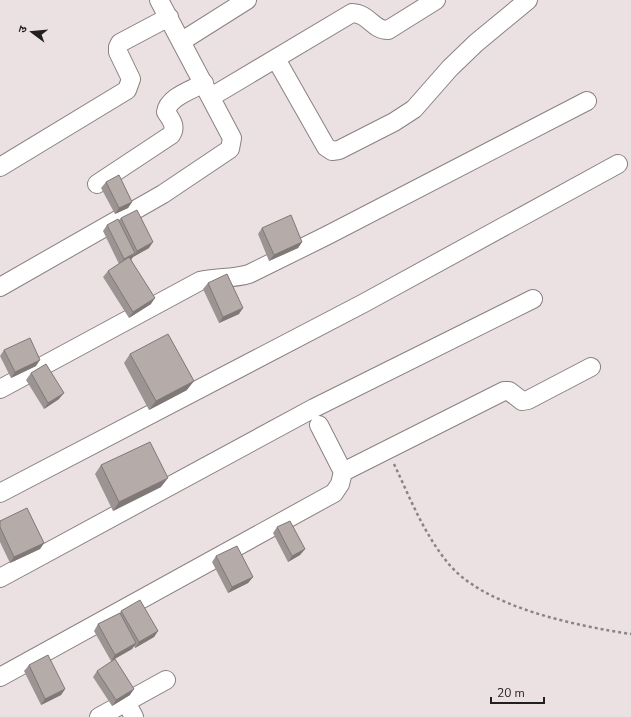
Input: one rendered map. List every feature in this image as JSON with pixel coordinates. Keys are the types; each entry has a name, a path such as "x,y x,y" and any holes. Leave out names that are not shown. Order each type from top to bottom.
{"street":[{"path":"0,287 163,194 230,150 232,138 208,90 159,0"},
{"path":"182,41 248,0"},
{"path":"97,184 171,135 174,131 173,124 166,112 166,106 171,101 208,90 276,59 352,13 361,13 376,27 382,30 388,30 436,0"},
{"path":"276,59 326,147 332,150 339,150 394,122 414,109 450,68 528,0"},
{"path":"0,167 127,90 131,80 118,52 120,42 169,17"},
{"path":"0,389 200,281 213,278 239,277 249,274 326,236 587,101"},
{"path":"0,493 371,300 618,164"},
{"path":"0,578 314,408 533,299"},
{"path":"343,472 504,391 509,391 522,401 528,400 591,367"},
{"path":"0,677 334,493 340,484 343,472 319,425"},
{"path":"99,717 130,710 166,680"}],"path":[{"path":"387,450 421,521 448,564 473,587 514,607 604,630 631,634"}],"building":[{"path":"119,175 132,202 119,208 106,182"},
{"path":"137,210 153,242 137,251 121,218"},
{"path":"291,215 302,242 274,255 262,228"},
{"path":"118,219 135,253 124,259 107,225"},
{"path":"129,257 155,298 133,312 108,271"},
{"path":"227,274 243,308 223,317 208,283"},
{"path":"168,334 194,381 156,401 130,354"},
{"path":"30,338 40,360 15,372 4,350"},
{"path":"46,364 64,393 48,403 31,373"},
{"path":"150,442 168,478 119,502 101,465"},
{"path":"27,508 44,543 14,557 0,527 0,521"},
{"path":"290,521 305,549 292,556 277,527"},
{"path":"237,546 253,577 232,587 216,556"},
{"path":"140,600 158,631 139,642 121,611"},
{"path":"120,613 136,643 115,655 98,624"},
{"path":"48,655 65,689 45,699 29,665"},
{"path":"115,659 134,689 116,700 97,671"}]}
